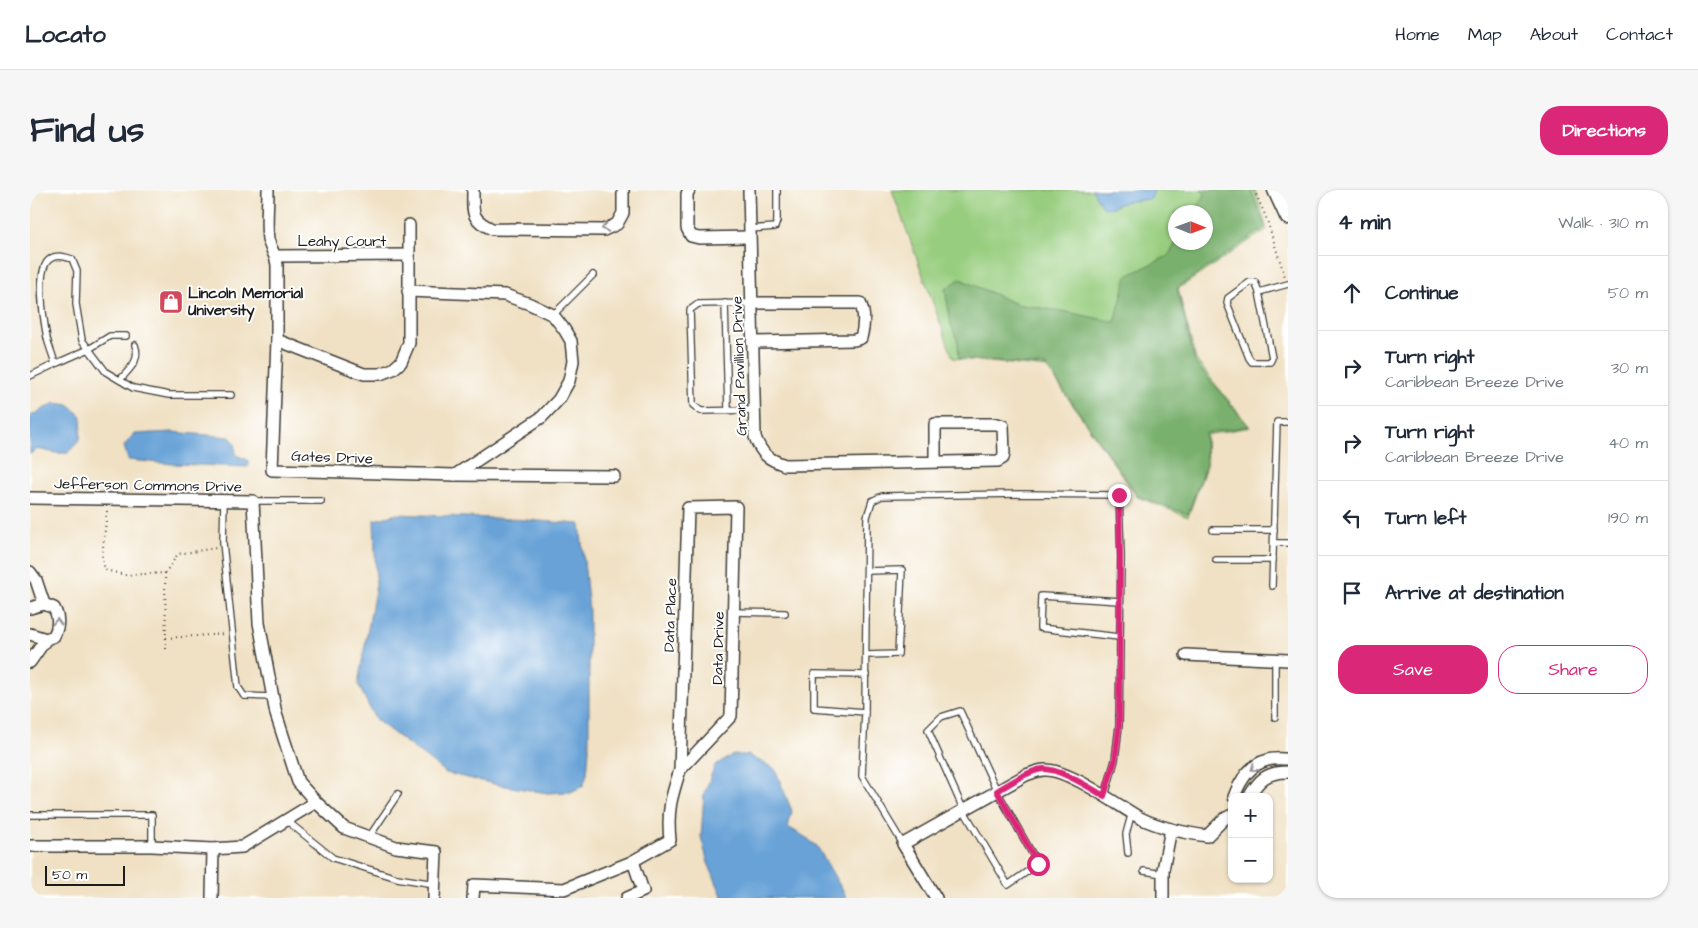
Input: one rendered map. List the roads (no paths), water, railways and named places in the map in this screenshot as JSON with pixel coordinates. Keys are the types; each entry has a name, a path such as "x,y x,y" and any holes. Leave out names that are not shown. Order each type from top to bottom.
{"main road":[{"path":"1276,190 1288,216"}],"street":[{"name":"Gates Drive","path":"268,190 268,238 270,247 276,256 277,265 277,340 272,470 454,475 614,476"},
{"path":"473,190 473,212 480,223 492,228 604,230 617,224 623,213 623,190"},
{"path":"689,190 687,194 687,228 691,236 699,238 750,233"},
{"name":"Grand Pavillion Drive","path":"749,190 755,437 760,448 770,460 785,464 935,462 998,461 1004,453 1003,426 997,424 935,424 935,462"},
{"path":"277,340 364,374 380,374 393,369 401,362 409,343 409,225"},
{"name":"Leahy Court","path":"276,256 408,255"},
{"path":"408,291 505,295 553,315 571,341 573,361 569,381 559,399 542,417 454,475"},
{"path":"752,303 860,303 863,309 864,330 861,338 854,340 752,342"},
{"name":"Jefferson Commons Drive","path":"30,498 253,501 259,623 276,714 298,782 344,828 396,847 436,852 434,898"},
{"name":"Data Drive","path":"680,770 731,716 736,507"},
{"name":"Data Place","path":"680,770 688,508 736,507"},
{"path":"33,576 44,604"},
{"path":"30,608 44,604 54,608 58,614 58,629 54,636 46,639 30,662"},
{"path":"30,634 46,639"},
{"path":"1186,655 1288,660"},
{"path":"1236,793 1239,784 1251,769 1268,760 1288,759"},
{"path":"936,898 903,844 1026,775 1044,769 1069,777 1142,818 1184,833 1207,836 1228,817"},
{"path":"473,898 474,885 564,889 634,861 670,840 668,820 670,801 680,770"},
{"path":"1251,793 1255,786 1268,775 1288,772"},
{"path":"30,846 152,846 213,849 242,847 316,802"},
{"path":"1163,898 1163,874 1170,828"},
{"path":"212,898 213,849"},
{"path":"627,898 645,895 632,861 634,861"}],"lane":[{"path":"750,233 775,227 777,221 777,190"},
{"path":"55,364 47,339 42,302 43,267 50,259 61,256 72,260 77,270 76,304 82,340 106,372 133,388 168,395 231,395"},
{"path":"553,315 592,276"},
{"path":"1250,282 1255,282 1259,292 1272,358 1270,362 1255,363 1248,358 1227,303 1228,298 1250,282"},
{"path":"1259,292 1288,284"},
{"path":"725,303 728,410"},
{"path":"752,303 698,304 690,310 693,405 701,411 754,410"},
{"path":"30,376 89,349 110,336 126,336"},
{"path":"120,380 137,359 138,352 135,345"},
{"path":"1272,586 1276,422 1288,422"},
{"path":"903,844 862,776 866,675 867,517 872,501 882,496 1119,495 1119,726 1115,760 1104,796"},
{"path":"224,500 224,547 238,687 244,696 273,697"},
{"path":"253,501 321,501"},
{"path":"1213,530 1274,530"},
{"path":"1274,543 1288,543"},
{"path":"1216,560 1273,560"},
{"path":"866,655 898,654 902,570 867,571"},
{"path":"1119,637 1040,628 1041,596 1120,601"},
{"path":"733,612 785,614"},
{"path":"1275,660 1275,717"},
{"path":"865,712 814,708 814,674 866,675"},
{"path":"960,711 997,791 1038,864 1008,885 964,811 928,730 941,717 960,711"},
{"path":"370,837 398,794"},
{"path":"1128,853 1126,834 1132,812"},
{"path":"30,815 152,815 152,846"},
{"path":"285,820 333,858 397,878 435,884"},
{"path":"1144,871 1163,874"}],"water":[{"path":"1092,190 1154,190 1151,199 1124,202 1113,207 1103,208"},
{"path":"55,403 70,405 82,417 80,439 68,453 56,453 37,449 30,454 30,416"},
{"path":"172,432 230,437 235,443 236,455 248,460 248,467 128,460 124,446 134,434"},
{"path":"398,514 580,524 589,609 589,750 587,774 583,786 571,792 547,793 446,773 375,719 358,684 376,584 374,520"},
{"path":"733,755 748,755 775,769 792,811 788,827 817,846 847,898 723,898 708,863 701,837 704,794 715,765"}],"place":[{"name":"Lincoln Memorial University","path":"171,302"}]}
